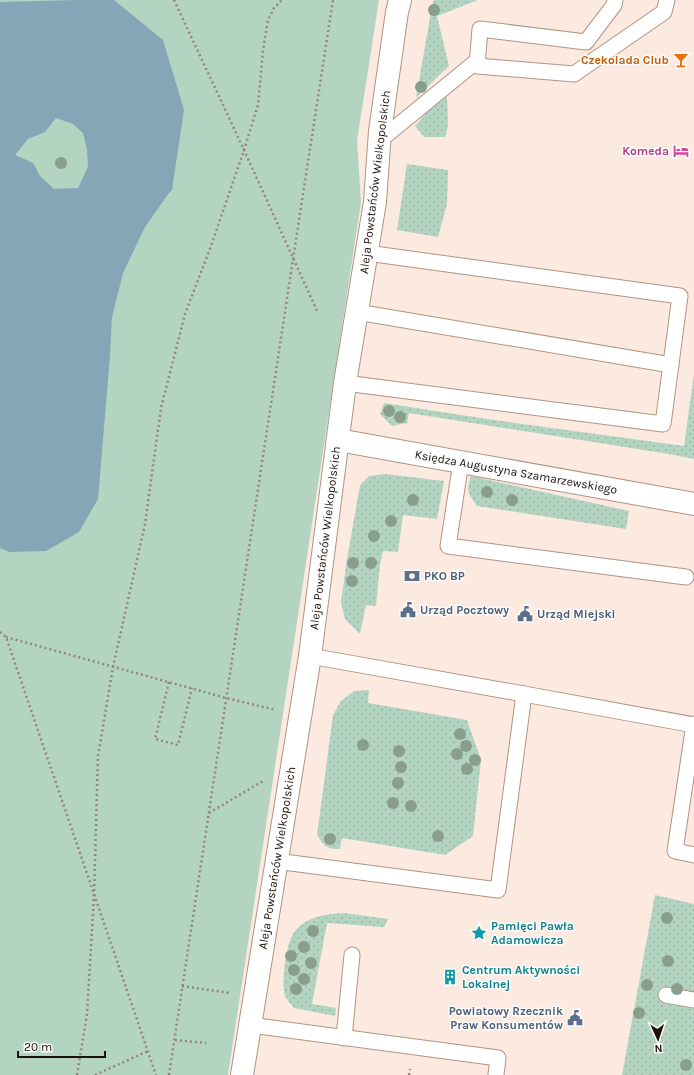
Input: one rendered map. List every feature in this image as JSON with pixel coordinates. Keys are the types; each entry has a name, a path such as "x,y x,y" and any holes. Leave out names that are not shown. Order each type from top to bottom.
{"street":[{"name":"Aleja Powstańców Wielkopolskich","path":"242,1075 310,656 346,383 375,202 379,140 400,0"},
{"name":"Księdza Augustyna Szamarzewskiego","path":"338,440 694,504"}],"lane":[{"path":"615,0 614,5 586,42 480,29 477,66 574,74 664,12 667,0"},
{"path":"379,140 478,60"},
{"path":"346,383 663,424 680,296 367,253"},
{"path":"358,312 670,365"},
{"path":"461,462 448,546 686,576"},
{"path":"310,656 694,724 674,851 694,856"},
{"path":"276,861 498,890 524,694"},
{"path":"344,1038 352,955"},
{"path":"666,995 694,1000"},
{"path":"250,1025 498,1058 496,1075"}],"path":[{"path":"174,0 318,313"},
{"path":"77,1075 87,1014 94,896 98,756 113,667 145,524 161,408 185,314 210,248 258,105 263,50 268,20 274,8 282,0"},
{"path":"169,1075 333,0"},
{"path":"0,632 6,637 226,698 276,710"},
{"path":"6,637 156,1075"},
{"path":"169,682 156,739 178,745 192,688"},
{"path":"209,813 266,779 266,785"},
{"path":"182,986 254,996"},
{"path":"174,1040 206,1043"},
{"path":"95,1075 148,1051"}],"green space":[{"path":"0,0 379,0 357,141 361,202 228,1075 0,1075"},
{"path":"434,0 478,0 437,16 449,66 416,98 432,6"},
{"path":"447,96 448,126 445,137 424,137 415,126 437,101"},
{"path":"407,164 448,170 447,204 438,237 397,230"},
{"path":"694,374 694,459 409,413 407,423 392,426 380,414 384,403 487,419 684,446"},
{"path":"385,474 444,481 437,519 403,515 398,552 383,551 380,565 376,606 366,605 360,634 345,619 341,602 347,559 360,485 369,476"},
{"path":"471,476 629,511 626,529 477,506 468,489"},
{"path":"369,690 368,703 467,720 481,760 473,836 445,855 342,838 340,849 335,849 323,844 317,835 333,715 341,701 354,691"},
{"path":"655,895 694,904 694,1075 622,1075"},
{"path":"344,913 388,919 384,927 327,923 312,1004 336,1008 335,1016 294,1008 285,996 284,990 285,962 292,935 301,925 312,919 324,915"}],"water":[{"path":"114,0 163,40 184,110 172,190 145,227 123,273 112,317 98,499 79,532 46,551 9,552 0,548 0,2","holes":["56,118 73,124 83,133 87,150 88,167 78,188 54,189 40,176 33,163 15,155 28,139 45,132"]}],"place":[{"name":"Czekolada Club","path":"681,60"},
{"name":"Komeda","path":"681,151"},
{"name":"PKO BP","path":"412,576"},
{"name":"Urząd Pocztowy","path":"408,610"},
{"name":"Urząd Miejski","path":"525,614"},
{"name":"Pamięci Pawła Adamowicza","path":"479,933"},
{"name":"Centrum Aktywności Lokalnej","path":"450,977"},
{"name":"Powiatowy Rzecznik Praw Konsumentów","path":"575,1018"}]}
